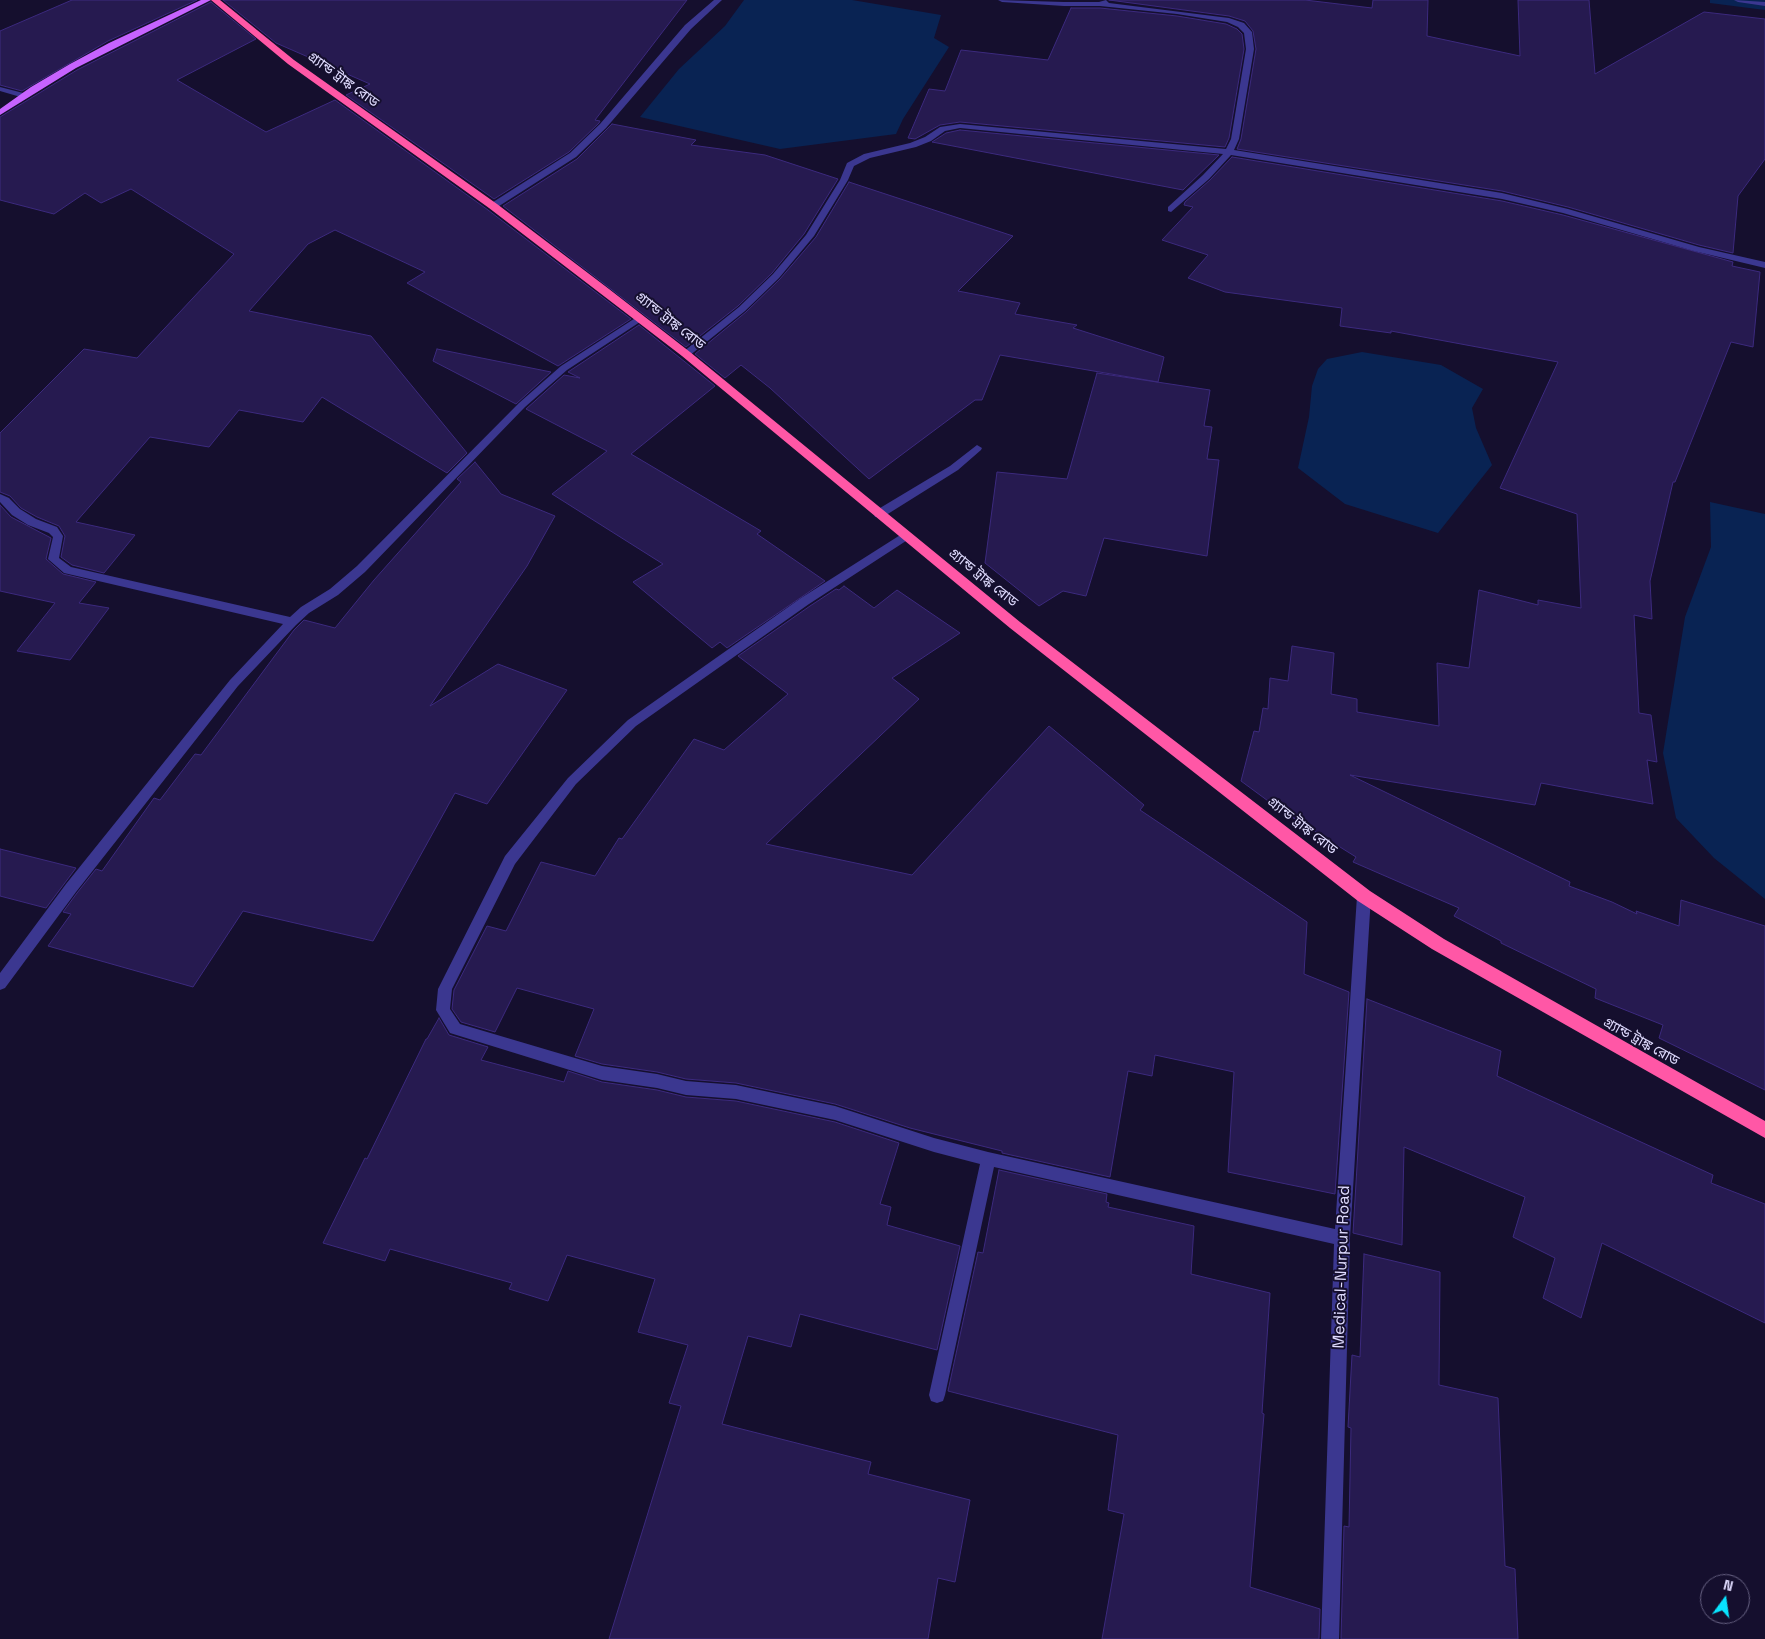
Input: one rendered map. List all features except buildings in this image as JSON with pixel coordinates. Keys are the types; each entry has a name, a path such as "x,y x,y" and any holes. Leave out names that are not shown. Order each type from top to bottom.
{"highway":[{"name":"গ্র্যান্ড ট্রাঙ্ক রোড","path":"215,0 291,62 493,206 640,318 1015,625 1364,896 1438,944 1765,1130"}],"main road":[{"path":"0,113 24,96 112,45 207,0"}],"street":[{"path":"493,206 573,155 623,104 688,28 718,0"},
{"path":"1002,0 1100,4 1177,12 1229,20 1242,25 1248,32 1250,50 1235,139 1229,152 1172,209"},
{"path":"1100,4 1111,0"},
{"path":"1738,0 1765,4"},
{"path":"0,90 24,96"},
{"path":"686,354 742,309 776,276 810,236 844,180 850,164 867,156 913,145 928,139 943,129 960,126 1229,152 1502,196 1565,211 1697,249 1765,265"},
{"path":"0,984 71,888 234,683 292,622 304,610 334,592 361,569 522,405 550,380 564,368 640,318"},
{"path":"879,514 954,468 977,448"},
{"path":"0,498 16,512 32,522 53,530 58,536 53,560 68,570 292,622"},
{"path":"905,536 805,601 632,723 572,781 510,860 445,988 443,1010 455,1029 602,1074 657,1081 686,1088 736,1092 826,1111 934,1145 988,1159 1342,1238"},
{"name":"Medical-Nurpur Road","path":"1330,1639 1342,1238 1364,896"},
{"path":"937,1394 988,1159"}],"water":[{"path":"744,0 852,0 941,15 934,38 949,47 903,119 896,134 780,149 640,117 679,69 725,26"},
{"path":"1710,0 1765,0 1765,10 1710,3"},
{"path":"1362,352 1441,365 1483,389 1472,408 1476,428 1492,465 1438,533 1345,504 1298,468 1309,417 1312,386 1318,369 1327,359"},
{"path":"1710,502 1765,514 1765,899 1714,858 1676,818 1663,753 1685,617 1711,547"}]}
